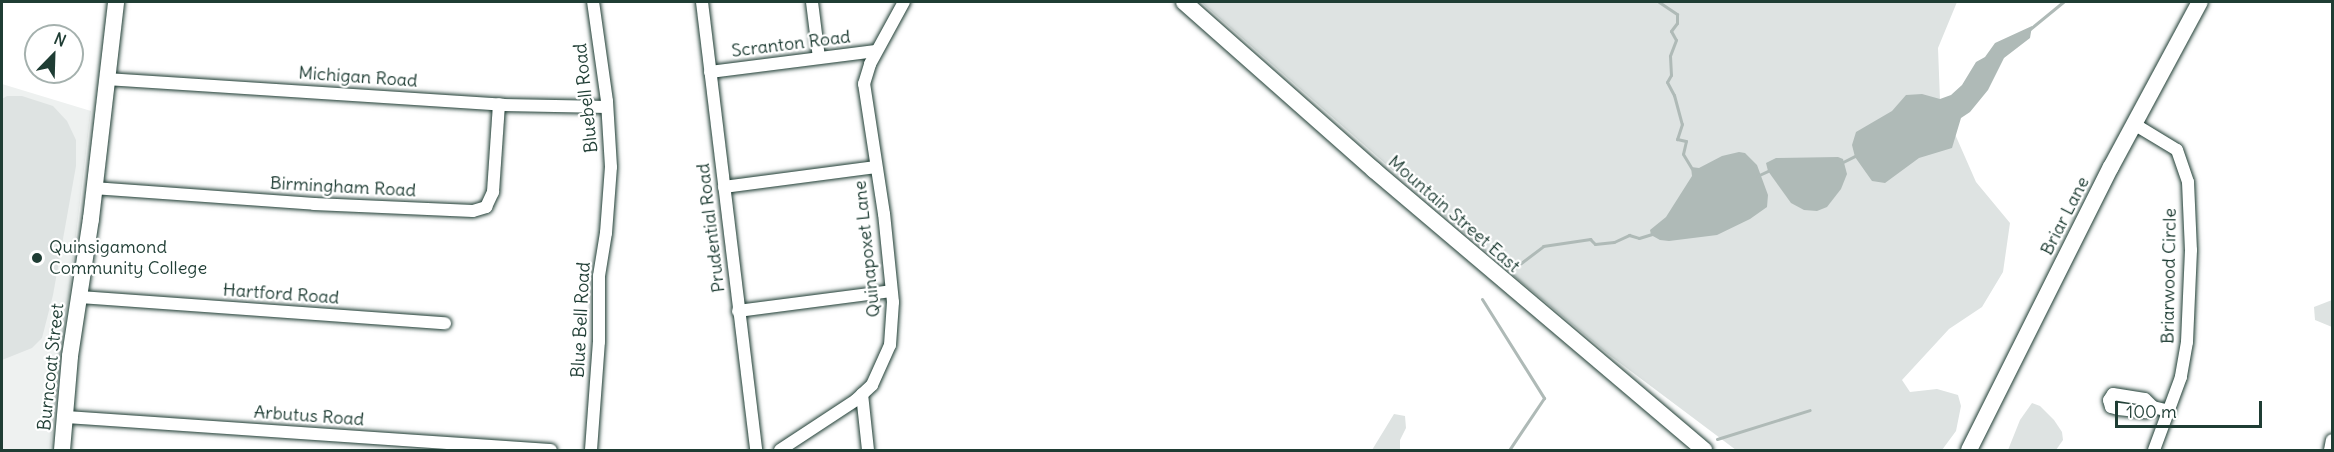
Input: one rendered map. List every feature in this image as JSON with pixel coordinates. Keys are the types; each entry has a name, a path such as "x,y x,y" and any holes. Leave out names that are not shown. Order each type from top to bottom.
{"main road":[{"name":"Burncoat Street","path":"62,450 116,2"},
{"name":"Mountain Street East","path":"1184,2 1374,170 1704,450"},
{"name":"Briar Lane","path":"1969,450 2134,124 2200,2"}],"street":[{"name":"Bluebell Road","path":"593,2 607,107 610,192"},
{"name":"Prudential Road","path":"702,2 756,450"},
{"path":"812,2 819,58"},
{"name":"Quinapoxet Lane","path":"780,450 872,385 890,345 893,324 884,214 864,84 876,51 904,2"},
{"name":"Scranton Road","path":"710,72 876,51"},
{"name":"Michigan Road","path":"106,79 499,104 607,107"},
{"name":"Birmingham Road","path":"93,188 314,204 474,211 486,207 494,192 499,104"},
{"name":"Briarwood Circle","path":"2134,124 2176,150 2188,182 2191,250 2187,342 2181,377 2154,450"},
{"path":"724,187 876,167"},
{"name":"Blue Bell Road","path":"591,450 599,342 599,276 610,192"},
{"path":"738,311 891,291"},
{"name":"Hartford Road","path":"79,297 445,323"},
{"path":"862,394 868,450"},
{"path":"2153,407 2169,411"},
{"name":"Arbutus Road","path":"65,417 551,450"},
{"path":"2330,450 2332,440"}],"shaded area":[{"path":"1201,2 1957,2 1938,48 1940,100 1976,182 2010,223 2003,272 1982,307 1949,329 1902,380 1910,392 1937,389 1958,395 1961,406 1956,431 1942,450 1736,450 1608,354 1508,271"},
{"path":"2032,26 2030,38 2004,58 1988,90 1970,112 1961,118 1952,148 1919,158 1885,183 1872,181 1855,157 1852,145 1856,132 1892,111 1906,95 1922,94 1940,99 1951,95 1962,85 1976,62 1985,57 1995,43"},
{"name":"Quinsigamond Community College","path":"2,84 91,111 50,450 2,450"},
{"name":"Quinsigamond Community College","path":"7,96 22,96 53,106 67,121 76,140 76,166 53,295 42,338 32,348 2,360 2,99"},
{"path":"1745,153 1757,165 1768,195 1767,207 1750,219 1717,235 1669,241 1660,240 1651,235 1650,230 1666,217 1692,176 1691,167 1699,168 1722,156"},
{"path":"1838,157 1843,159 1847,174 1841,189 1827,207 1817,211 1804,210 1791,203 1768,171 1766,163 1776,158"},
{"path":"2332,300 2332,327 2315,320 2314,307"},
{"path":"2032,403 2040,406 2054,420 2062,432 2063,440 2056,450 2008,450 2020,420"},
{"path":"1394,414 1405,416 1406,428 1400,440 1400,450 1372,450"}],"waterway":[{"path":"1659,2 1677,14 1677,23 1671,31 1676,40 1670,56 1671,75 1667,82 1674,95 1682,124 1677,139 1686,141 1683,154 1692,169"},
{"path":"2030,29 2063,2"},
{"path":"1841,163 1857,155"},
{"path":"1757,176 1770,170"},
{"path":"1513,269 1543,246 1590,239 1595,244 1614,242 1629,235 1639,238 1655,233"},
{"path":"1482,299 1544,398 1509,450"},
{"path":"1717,439 1810,410"}],"place":[{"name":"Quinsigamond Community College","path":"37,258"}]}
